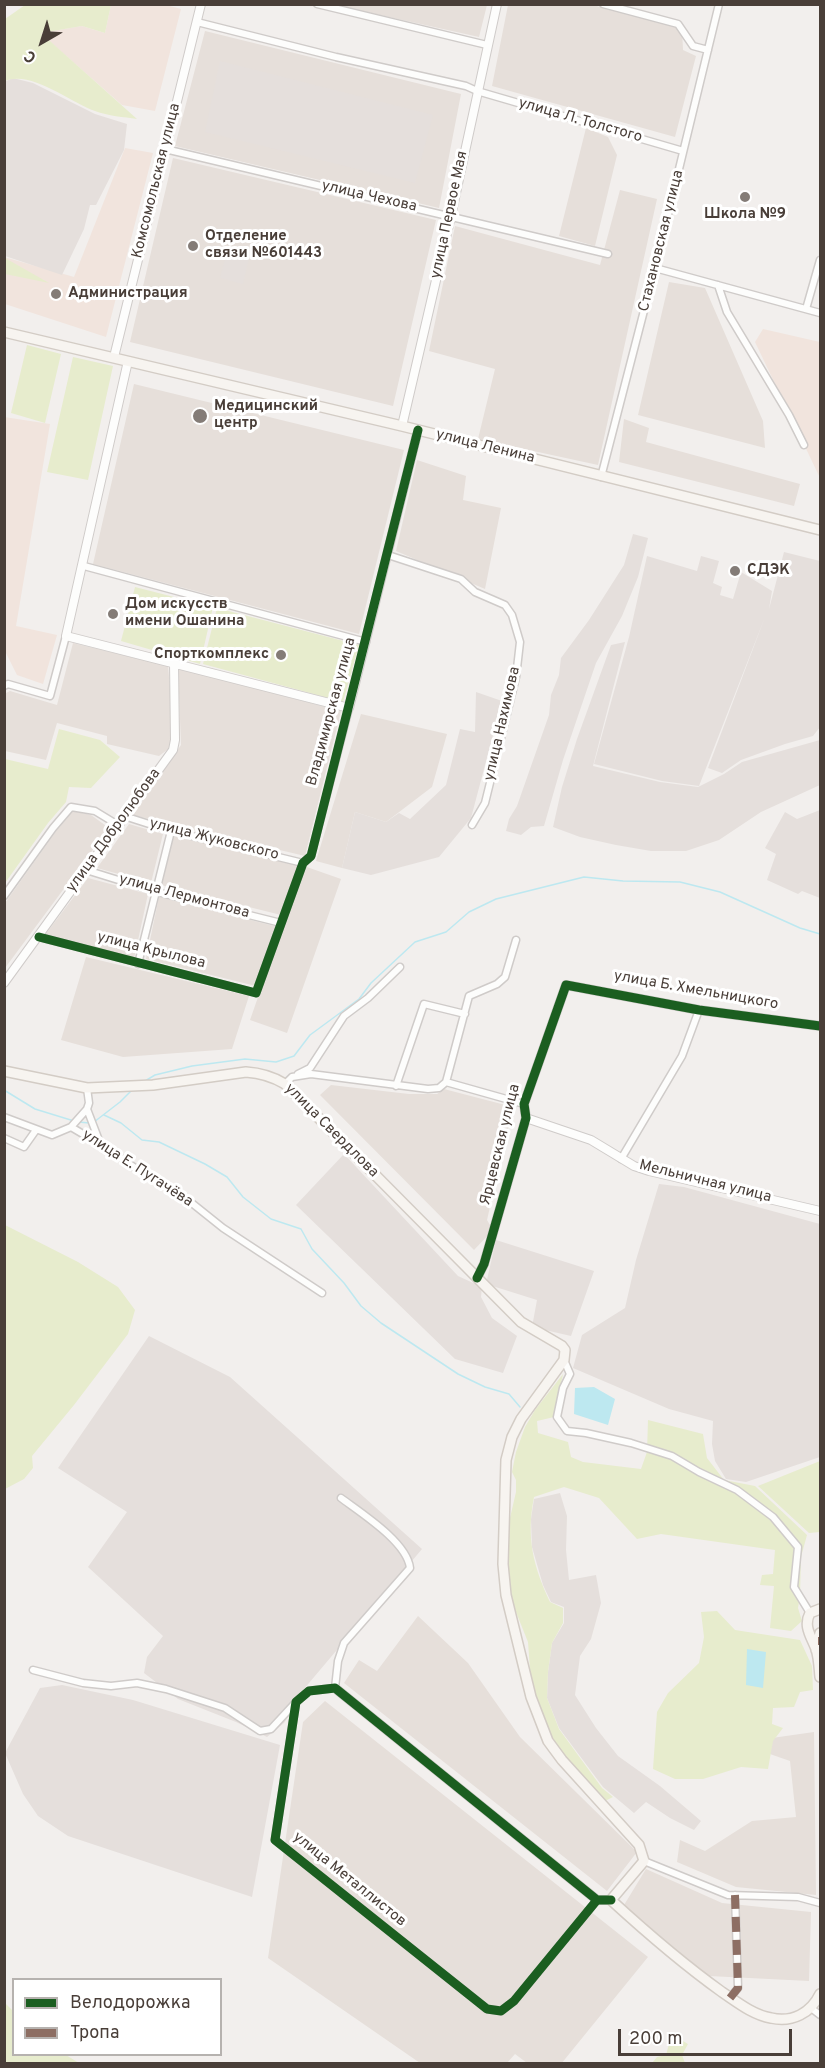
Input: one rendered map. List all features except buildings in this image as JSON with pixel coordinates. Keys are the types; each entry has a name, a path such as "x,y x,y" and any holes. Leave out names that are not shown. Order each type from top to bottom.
{"main road":[{"name":"улица Ленина","path":"4,332 402,426 820,530"},
{"name":"улица Свердлова","path":"4,1071 87,1088 153,1086 246,1072 289,1080 521,1322 562,1346 565,1350 564,1360"},
{"path":"564,1360 512,1437 507,1460 503,1564 506,1595 531,1697 548,1741 562,1760 639,1845 644,1862 610,1900 667,1951 730,1998 755,2013 779,2020 798,2016 811,2008 820,1994"},
{"path":"820,1609 810,1613 807,1622 817,1640 820,1677"}],"street":[{"name":"Комсомольская улица","path":"114,357 201,4"},
{"path":"317,4 487,45"},
{"name":"улица Первое Мая","path":"402,426 497,4"},
{"path":"603,4 678,24 693,46 708,50"},
{"name":"Стахановская улица","path":"601,477 656,268 719,4"},
{"name":"улица Л. Толстого","path":"197,22 336,57 466,86 683,151"},
{"name":"улица Чехова","path":"165,149 608,254"},
{"path":"806,309 820,260"},
{"path":"656,268 820,313"},
{"path":"718,285 727,312 804,444"},
{"path":"4,686 8,684 50,696 84,566 128,361"},
{"name":"Владимирская улица","path":"256,993 303,863 311,856 418,430"},
{"name":"улица Нахимова","path":"388,555 461,579 475,592 505,605 512,615 520,642 516,677 496,764 484,803 472,825"},
{"path":"84,566 366,642"},
{"path":"66,636 349,708"},
{"name":"улица Добролюбова","path":"4,983 173,750 175,740 174,663"},
{"path":"4,896 71,807 94,811 118,825"},
{"name":"улица Жуковского","path":"124,816 171,831 303,863"},
{"path":"138,964 171,831"},
{"name":"улица Лермонтова","path":"87,870 157,892 281,923"},
{"name":"улица Крылова","path":"39,937 256,993"},
{"path":"289,1080 311,1074 396,1086 439,1088 446,1082 469,996 497,984 505,977 516,939"},
{"path":"289,1080 310,1068 344,1016 368,998 400,967"},
{"name":"улица Б. Хмельницкого","path":"566,985 699,1010 820,1026"},
{"name":"Ярцевская улица","path":"477,1278 484,1264 526,1118 524,1104 566,985"},
{"path":"396,1086 424,1004 465,1014"},
{"path":"621,1159 682,1056 699,1010"},
{"path":"446,1082 524,1104"},
{"path":"71,1127 87,1109 89,1102 87,1088"},
{"path":"87,1109 100,1144"},
{"name":"улица Е. Пугачёва","path":"4,1117 52,1135 71,1127 138,1170 178,1192 223,1228 322,1293"},
{"name":"Мельничная улица","path":"526,1118 591,1140 621,1159 649,1171 820,1211"},
{"path":"4,1138 24,1147 36,1130"},
{"path":"564,1360 570,1374 562,1388 557,1416 567,1431 631,1443 672,1456 737,1490 773,1517 798,1547 794,1587 810,1613"},
{"path":"335,1688 338,1661 344,1643 410,1568 409,1559 396,1542 341,1498"},
{"path":"33,1670 83,1683 111,1686 137,1683 166,1689 225,1708 260,1731 271,1729 309,1691 335,1688 597,1900 610,1900"},
{"name":"улица Металлистов","path":"296,1702 275,1840 487,2009 501,2011 514,2001 597,1900"},
{"path":"644,1862 728,1895 798,1897 820,1904"},
{"path":"730,1998 738,1988 735,1895"},
{"path":"811,2008 820,2015"}],"shaded area":[{"path":"487,4 479,37 335,5"},
{"path":"111,5 166,5 181,9 155,111 122,105 40,33 82,26 105,33"},
{"path":"508,5 593,5 682,29 683,50 696,56 675,137 492,86"},
{"path":"205,31 461,94 439,208 175,146"},
{"path":"220,61 433,115 415,183 205,132"},
{"path":"13,78 33,83 95,114 127,124 124,150 96,205 90,205 84,229 62,275 5,256 4,82"},
{"path":"586,128 608,137 617,155 595,246 559,236"},
{"path":"125,148 153,153 106,337 5,304 4,257 74,277"},
{"path":"173,158 436,220 393,406 130,342"},
{"path":"620,190 657,199 598,465 478,439 495,369 429,351 455,226 600,265"},
{"path":"228,248 250,253 243,284 220,278"},
{"path":"669,282 705,288 763,421 765,448 638,415"},
{"path":"763,329 820,342 820,478 755,342"},
{"path":"134,384 404,450 359,634 93,564"},
{"path":"4,417 50,424 16,626 57,635 43,684 17,675 5,651"},
{"path":"624,419 649,428 646,442 800,484 794,506 619,462"},
{"path":"417,460 466,476 463,500 501,508 485,589 396,551"},
{"path":"633,534 648,538 638,577 622,616 596,663 563,760 544,826 531,827 521,835 506,831 549,715 551,695 559,675 561,658 589,620 624,565"},
{"path":"784,552 820,561 820,727 813,736 741,760 722,773 708,768 765,617 699,786 662,781 594,764 629,637 647,556 697,571 701,556 719,561 713,583 722,587 720,595 733,599 741,572 772,591 769,609"},
{"path":"625,642 593,766 660,782 698,787 742,762 820,740 820,785 761,812 719,840 686,851 651,851 616,845 580,837 553,827 562,787 577,739 611,645"},
{"path":"73,643 168,666 175,744 159,756 107,744 107,736 57,723 46,760 5,751 4,694 10,691 57,705"},
{"path":"178,668 341,711 305,856 133,815 181,745"},
{"path":"476,692 502,701 471,818 439,857 371,875 342,868 355,812 386,822 399,813 410,819 446,785 460,729 475,732"},
{"path":"361,714 447,734 432,787 386,822 355,812 342,868 316,861"},
{"path":"820,810 820,898 802,891 798,894 767,880 776,854 765,848 785,812 797,819"},
{"path":"73,811 91,815 109,828 5,968 5,903"},
{"path":"129,824 163,834 151,883 97,868"},
{"path":"172,836 299,864 281,915 161,885"},
{"path":"304,866 341,879 287,1033 250,1020"},
{"path":"88,878 148,894 134,959 45,935"},
{"path":"159,897 278,927 256,986 146,959"},
{"path":"86,957 249,996 232,1049 123,1057 61,1040"},
{"path":"331,1085 409,1094 437,1094 444,1089 513,1107 487,1220 493,1230 474,1250 320,1095"},
{"path":"344,1154 458,1276 482,1287 481,1297 492,1318 517,1336 503,1373 455,1359 296,1205"},
{"path":"659,1184 684,1187 820,1224 820,1457 746,1482 726,1479 715,1461 712,1444 713,1421 669,1409 573,1368 582,1335 625,1308 636,1260"},
{"path":"496,1240 594,1271 571,1336 532,1327 537,1300 486,1284"},
{"path":"149,1336 230,1377 422,1549 293,1702 291,1713 284,1723 267,1737 178,1699 144,1673 147,1657 163,1636 88,1567 127,1512 58,1468"},
{"path":"560,1493 567,1516 566,1550 569,1580 596,1575 601,1603 591,1639 580,1656 575,1695 596,1728 618,1756 660,1786 701,1821 694,1830 646,1802 634,1813 603,1787 559,1728 547,1698 552,1643 564,1623 564,1607 551,1602 543,1585 532,1547 531,1519 534,1499"},
{"path":"418,1616 468,1663 520,1737 637,1852 607,1891 344,1683 359,1660 377,1671"},
{"path":"62,1685 133,1700 280,1745 252,1897 68,1836 38,1816 23,1794 5,1753 40,1688"},
{"path":"325,1701 648,1957 561,2064 527,2063 515,2054 507,2063 420,2063 268,1958 303,1722"},
{"path":"814,1732 816,1895 736,1887 677,1862 680,1840 705,1851 752,1821 796,1817 790,1761 767,1753 772,1738"},
{"path":"646,1869 722,1903 811,1912 809,1981 709,1976 621,1910"}],"green space":[{"path":"25,5 111,5 105,33 82,26 41,33 137,119 95,111 38,83 15,79 5,81 5,19"},
{"path":"5,258 49,283 5,274"},
{"path":"27,345 61,354 45,423 11,413"},
{"path":"73,357 113,366 88,480 47,472"},
{"path":"135,587 213,607 200,664 121,641"},
{"name":"Спорткомплекс","path":"217,608 359,645 343,702 203,664"},
{"path":"59,729 100,740 120,757 91,788 69,787 66,802 5,883 5,759 48,769"},
{"path":"5,1225 78,1262 118,1287 135,1310 128,1334 32,1456 33,1468 24,1479 5,1489"},
{"path":"563,1374 554,1417 537,1421 538,1433 568,1442 571,1457 583,1462 641,1469 647,1452 648,1420 703,1434 707,1458 724,1480 755,1486 807,1535 801,1557 798,1608 802,1621 791,1631 770,1628 774,1586 760,1585 762,1575 773,1574 775,1550 661,1534 637,1539 599,1498 564,1487 534,1497 531,1538 535,1564 550,1602 563,1608 563,1623 552,1643 547,1698 559,1729 602,1788 613,1797 605,1801 549,1741 532,1697 528,1642 510,1597 506,1562 510,1518 516,1492 516,1480 512,1472 516,1452 525,1427 535,1410"},
{"path":"820,1461 820,1532 809,1533 758,1486"},
{"path":"717,1611 735,1630 800,1640 812,1666 813,1690 800,1692 794,1707 773,1708 772,1724 783,1728 773,1741 768,1769 741,1767 703,1779 675,1779 653,1769 657,1712 668,1693 699,1663 704,1637 701,1612"},
{"path":"5,2003 12,2010 12,2056 68,2056 79,2063 5,2063"},
{"path":"672,2041 678,2044 683,2041 688,2044 682,2055 685,2063 652,2063 657,2057 666,2055"}],"water":[{"path":"594,1387 615,1399 608,1425 574,1414 575,1388"},
{"path":"747,1649 766,1652 763,1688 746,1685"}],"waterway":[{"path":"145,1081 155,1075 192,1066 245,1059 276,1062 294,1056 310,1035 359,999 371,983 415,942 446,932 469,912 496,899 584,877 623,881 680,882 720,892 800,928 820,934"},
{"path":"4,1090 35,1109 74,1121"},
{"path":"94,1122 131,1091"},
{"path":"104,1115 121,1123 142,1140 159,1142 227,1177 243,1197 271,1219 301,1229 312,1249 344,1283 361,1306 381,1323 458,1374 485,1387 509,1394 520,1407"},
{"path":"79,1122 89,1123"}],"marked path":[{"path":"730,1998 738,1988 735,1895"}],"cycle path":[{"path":"39,937 256,993 303,863 311,856 418,430"},
{"path":"477,1278 484,1264 526,1118 524,1104 566,985 699,1010 820,1026"},
{"path":"597,1900 514,2001 501,2011 487,2009 275,1840 296,1702 309,1691 335,1688 597,1900 611,1900"}],"place":[{"name":"Школа №9","path":"745,197"},
{"name":"Отделение связи №601443","path":"193,246"},
{"name":"Администрация","path":"56,294"},
{"name":"Медицинский центр","path":"200,416"},
{"name":"СДЭК","path":"735,571"},
{"name":"Дом искусств имени Ошанина","path":"113,614"},
{"name":"Спорткомплекс","path":"281,655"}]}
